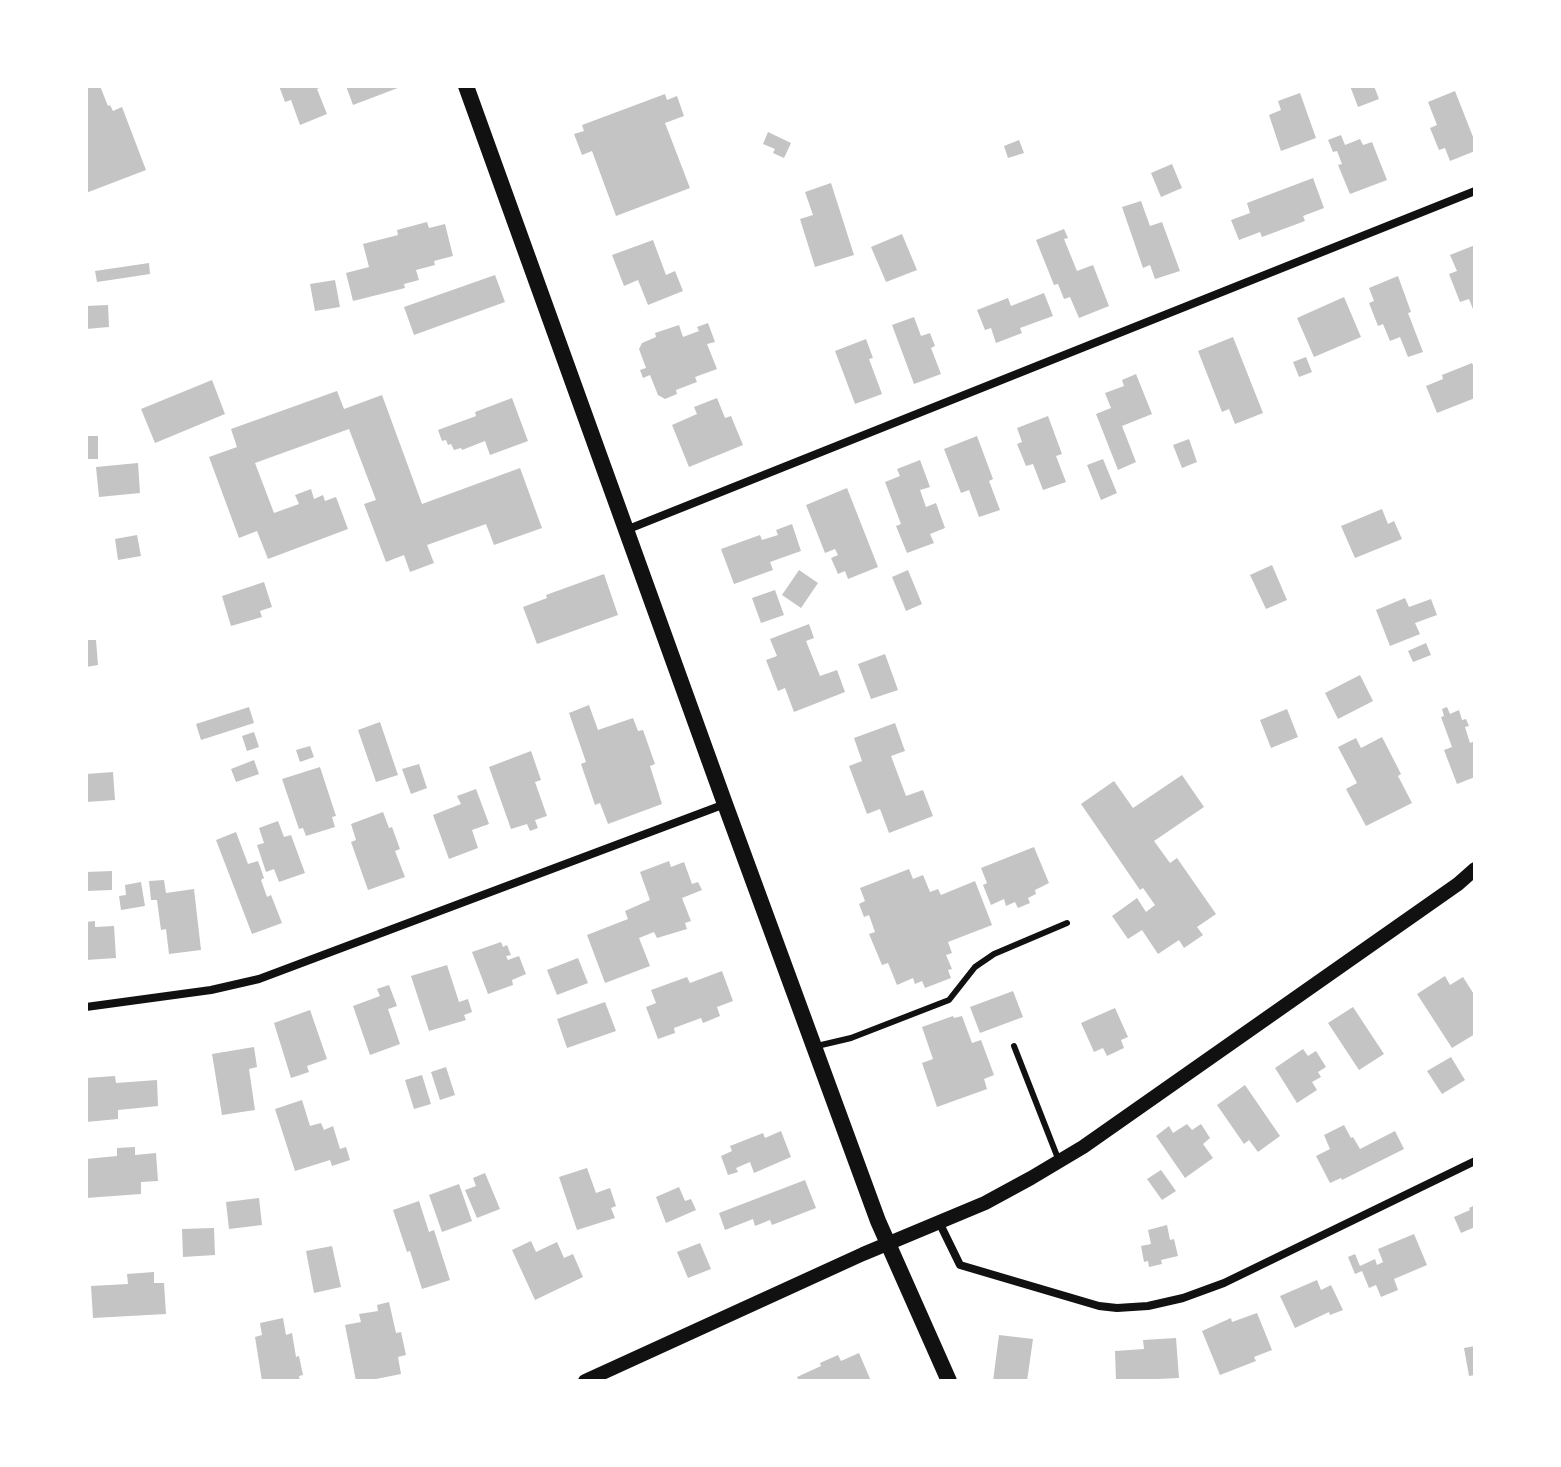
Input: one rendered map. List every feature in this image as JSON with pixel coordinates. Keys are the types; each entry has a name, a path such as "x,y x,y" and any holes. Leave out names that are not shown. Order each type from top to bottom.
{"main road":[{"path":"466,86 814,1047 888,1245 949,1381"}],"street":[{"path":"626,530 1475,191"},
{"path":"86,1007 211,990 259,979 725,804"},
{"path":"585,1381 985,1203 1059,1161 1446,893 1475,869"},
{"path":"939,1222 960,1265 1099,1306 1148,1306 1183,1298 1224,1283 1475,1161"}],"lane":[{"path":"814,1047 851,1038 949,1000 975,967 994,954 1067,923"},
{"path":"1014,1046 1059,1161"}],"building":[{"path":"86,86 100,86 113,111 122,107 146,170 86,193"},
{"path":"279,86 324,86 317,89 327,114 300,125 291,100 285,102"},
{"path":"346,86 403,86 353,105"},
{"path":"1350,86 1374,86 1379,99 1358,107"},
{"path":"1455,91 1475,142 1475,151 1450,161 1445,148 1439,150 1430,128 1437,125 1428,102"},
{"path":"1300,93 1316,138 1281,151 1269,115 1281,110 1278,101"},
{"path":"665,94 667,100 677,96 684,116 665,123 690,188 616,216 592,151 582,155 574,134 584,131 582,125"},
{"path":"768,132 791,143 784,158 773,153 775,149 763,144"},
{"path":"1341,135 1345,145 1360,139 1363,145 1372,142 1387,180 1350,194 1338,165 1342,164 1337,151 1333,152 1328,140"},
{"path":"1019,140 1024,153 1008,158 1004,146"},
{"path":"1172,164 1182,188 1161,197 1151,173"},
{"path":"1313,178 1324,208 1303,216 1305,221 1262,237 1260,232 1239,240 1231,220 1250,213 1247,203"},
{"path":"831,183 854,255 815,267 800,219 813,215 805,192"},
{"path":"1141,201 1150,226 1162,222 1180,271 1155,279 1150,265 1143,268 1122,207"},
{"path":"427,222 429,228 445,224 453,256 416,270 419,280 404,284 405,288 353,301 346,273 369,267 363,244 398,235 397,230"},
{"path":"1064,229 1068,238 1064,239 1077,271 1093,265 1109,306 1079,318 1070,297 1064,299 1058,284 1054,285 1036,240"},
{"path":"902,234 917,270 886,282 871,247"},
{"path":"653,240 666,275 675,271 683,291 648,305 638,280 624,286 612,255"},
{"path":"1475,245 1475,314 1469,299 1460,302 1449,274 1457,271 1450,255"},
{"path":"149,263 150,274 97,282 95,271"},
{"path":"495,275 505,302 414,335 404,307"},
{"path":"1398,276 1423,352 1408,357 1400,337 1390,341 1383,324 1378,326 1369,303 1374,301 1369,288"},
{"path":"335,280 340,307 315,311 310,284"},
{"path":"1044,293 1053,316 1020,328 1022,333 996,343 991,328 985,330 977,310 1008,298 1011,306"},
{"path":"1344,297 1361,337 1314,357 1297,318"},
{"path":"108,305 109,327 86,329 86,306"},
{"path":"914,317 921,336 930,333 935,346 931,348 941,374 914,384 892,325"},
{"path":"708,323 715,342 707,344 717,369 695,377 697,382 676,390 677,394 665,399 658,395 650,375 643,378 640,370 646,368 639,349 642,343 656,337 655,333 679,325 683,337 699,331 697,327"},
{"path":"1233,337 1263,413 1235,424 1229,409 1222,412 1198,351"},
{"path":"866,339 873,358 869,359 882,394 855,404 835,351"},
{"path":"1306,357 1312,372 1299,377 1293,362"},
{"path":"1472,363 1475,398 1437,413 1426,386 1443,379 1442,375"},
{"path":"1136,374 1152,414 1122,426 1136,462 1118,470 1096,414 1111,408 1105,393 1124,386 1122,380"},
{"path":"212,380 225,414 155,443 141,409"},
{"path":"337,391 344,409 382,395 422,504 520,468 542,528 494,545 486,524 427,545 434,563 410,572 404,555 386,562 364,504 376,500 349,429 255,463 274,513 299,504 295,495 311,489 314,499 323,495 325,501 336,497 348,529 268,559 257,531 239,538 209,457 237,447 231,429"},
{"path":"512,398 528,441 490,455 485,441 454,450 446,440 442,441 438,430"},
{"path":"717,398 725,418 731,416 743,445 689,467 672,425 697,414 694,407"},
{"path":"1048,416 1062,454 1056,456 1066,482 1043,490 1033,464 1026,466 1017,444 1022,442 1017,428"},
{"path":"86,436 98,436 98,459 86,459"},
{"path":"977,436 993,479 989,481 1000,510 979,517 969,490 961,493 944,449"},
{"path":"1189,439 1197,462 1182,468 1173,445"},
{"path":"1103,459 1117,493 1101,500 1087,465"},
{"path":"920,460 930,487 920,490 926,507 936,503 945,528 930,534 934,543 907,553 896,526 901,524 885,482 900,476 897,469"},
{"path":"138,463 140,493 99,497 96,467"},
{"path":"847,488 878,567 848,579 845,571 838,574 831,558 838,555 835,549 825,553 806,505"},
{"path":"1382,509 1388,524 1394,521 1402,539 1355,558 1341,526"},
{"path":"792,524 801,551 770,562 773,570 734,584 721,549 760,535 762,540 778,535 776,530"},
{"path":"137,535 141,556 118,560 115,539"},
{"path":"1272,565 1287,600 1266,609 1250,575"},
{"path":"799,570 818,583 801,608 782,595"},
{"path":"908,570 922,604 906,611 892,577"},
{"path":"604,574 618,615 537,644 523,607 547,598 546,595"},
{"path":"264,582 272,607 260,611 262,617 231,626 222,596"},
{"path":"775,590 784,615 761,623 752,598"},
{"path":"1405,598 1409,607 1431,599 1437,615 1415,623 1420,634 1390,646 1376,610"},
{"path":"809,624 814,638 806,641 820,676 837,670 845,692 794,712 785,688 778,691 766,660 777,656 770,639"},
{"path":"86,640 96,640 98,665 86,667"},
{"path":"1426,643 1431,655 1413,662 1408,651"},
{"path":"885,654 898,690 871,699 858,664"},
{"path":"1360,675 1373,701 1338,719 1325,693"},
{"path":"589,705 598,730 633,718 638,731 643,730 655,764 650,766 662,804 608,824 600,803 595,805 581,764 586,762 569,713"},
{"path":"249,707 254,723 201,740 196,724"},
{"path":"1447,707 1450,714 1459,710 1462,720 1466,719 1469,726 1465,727 1470,743 1475,741 1475,777 1457,784 1444,750 1452,747 1441,717 1444,716 1442,709"},
{"path":"1287,709 1298,737 1271,748 1260,720"},
{"path":"380,722 398,775 376,782 358,730"},
{"path":"895,723 905,751 891,756 906,796 923,790 933,816 889,833 880,809 867,814 849,766 862,761 854,738"},
{"path":"254,732 259,747 247,751 242,736"},
{"path":"1382,737 1412,803 1366,826 1346,789 1357,783 1338,747 1356,738 1361,748"},
{"path":"310,746 314,757 300,762 296,750"},
{"path":"531,751 541,780 535,782 547,816 535,820 538,828 530,831 527,824 511,829 489,767"},
{"path":"254,760 259,774 236,782 231,769"},
{"path":"419,764 427,788 411,794 402,769"},
{"path":"320,767 336,816 332,817 335,827 306,836 303,828 299,829 282,779"},
{"path":"113,772 115,800 86,802 86,774"},
{"path":"1182,775 1204,807 1154,841 1170,863 1177,858 1216,914 1197,927 1203,935 1184,948 1179,940 1158,954 1142,930 1128,939 1112,916 1137,898 1146,912 1155,905 1143,888 1140,890 1081,804 1114,781 1133,808"},
{"path":"476,789 489,824 472,830 478,848 449,859 433,815 461,804 457,796"},
{"path":"383,812 400,849 395,851 405,877 368,890 351,842 356,840 351,824"},
{"path":"278,821 284,837 291,835 305,873 279,882 274,869 266,872 257,845 264,843 259,828"},
{"path":"236,832 248,864 258,861 267,897 271,895 282,923 252,934 216,840"},
{"path":"1034,847 1049,883 1035,890 1036,894 1028,898 1030,903 1018,908 1015,902 1006,906 1004,899 991,905 983,885 987,883 981,868"},
{"path":"669,861 671,867 684,862 692,884 698,882 702,890 682,898 691,921 685,923 687,929 657,938 654,932 639,938 650,966 605,983 587,935 628,919 625,911 650,900 640,872"},
{"path":"909,869 913,879 923,875 930,892 938,889 941,895 975,881 992,925 948,942 952,953 946,955 952,969 948,970 951,978 925,988 922,981 915,984 913,978 897,985 888,963 882,965 869,934 875,932 869,915 864,917 859,904 865,901 860,888"},
{"path":"112,871 112,890 86,891 86,872"},
{"path":"164,880 166,893 194,889 201,950 169,954 166,929 161,930 157,900 151,900 149,881"},
{"path":"141,882 145,906 121,910 119,896 126,895 125,885"},
{"path":"95,921 95,927 114,926 116,958 86,960 86,922"},
{"path":"501,942 503,947 507,945 511,955 506,956 508,960 519,956 526,974 512,980 513,985 488,994 472,952"},
{"path":"578,958 588,983 557,995 547,970"},
{"path":"447,965 459,1002 468,999 472,1012 464,1015 466,1020 429,1031 411,976"},
{"path":"722,971 733,1001 717,1007 720,1016 703,1023 701,1018 674,1028 675,1033 658,1039 646,1007 656,1003 651,990 687,977 690,983"},
{"path":"1445,976 1450,985 1463,977 1475,996 1475,1034 1452,1048 1417,994"},
{"path":"389,985 397,1006 388,1009 400,1044 370,1055 353,1006 380,996 377,989"},
{"path":"1013,991 1023,1017 980,1033 970,1007"},
{"path":"605,1002 616,1031 567,1048 557,1019"},
{"path":"1353,1007 1384,1054 1359,1070 1328,1023"},
{"path":"1115,1008 1128,1037 1121,1040 1124,1048 1107,1056 1103,1048 1094,1052 1081,1023"},
{"path":"310,1010 327,1059 307,1066 309,1072 291,1078 274,1023"},
{"path":"962,1016 972,1043 981,1040 994,1075 984,1079 987,1089 937,1107 922,1063 933,1059 922,1027"},
{"path":"254,1047 257,1067 249,1069 255,1110 222,1115 212,1054"},
{"path":"1303,1049 1308,1056 1316,1051 1326,1067 1318,1072 1321,1077 1312,1082 1317,1090 1297,1103 1275,1068"},
{"path":"1451,1057 1465,1080 1442,1094 1427,1071"},
{"path":"446,1067 455,1095 440,1100 431,1072"},
{"path":"422,1075 431,1104 414,1109 405,1080"},
{"path":"115,1076 116,1083 157,1080 158,1106 118,1110 118,1119 86,1122 86,1078"},
{"path":"1245,1085 1280,1136 1258,1152 1249,1140 1244,1144 1217,1105"},
{"path":"302,1100 310,1126 321,1123 324,1130 333,1126 340,1149 346,1147 350,1160 332,1166 330,1160 295,1171 275,1109"},
{"path":"1187,1124 1192,1130 1201,1124 1210,1138 1203,1144 1213,1158 1185,1178 1156,1136 1169,1126 1173,1133"},
{"path":"1344,1125 1360,1149 1395,1131 1404,1149 1330,1183 1316,1156 1330,1149 1324,1135"},
{"path":"781,1131 791,1157 754,1173 750,1162 736,1168 738,1172 728,1175 721,1156 732,1151 730,1146 763,1133 765,1138"},
{"path":"135,1147 135,1155 156,1153 158,1181 141,1182 141,1194 86,1198 86,1159 117,1156 117,1148"},
{"path":"587,1168 596,1193 610,1188 616,1206 611,1208 615,1218 577,1230 559,1177"},
{"path":"1161,1170 1176,1191 1162,1200 1147,1179"},
{"path":"485,1173 500,1209 477,1218 465,1190 476,1186 473,1178"},
{"path":"805,1180 816,1208 772,1225 770,1220 755,1226 753,1219 725,1230 719,1213"},
{"path":"459,1184 472,1221 442,1232 429,1195"},
{"path":"679,1187 685,1201 691,1199 696,1210 666,1223 656,1197"},
{"path":"259,1198 262,1225 229,1229 226,1202"},
{"path":"419,1201 429,1232 434,1230 450,1280 422,1289 393,1210"},
{"path":"1475,1205 1475,1227 1461,1233 1454,1217"},
{"path":"1167,1225 1178,1256 1149,1267 1148,1261 1144,1262 1141,1246 1151,1244 1148,1230"},
{"path":"214,1228 215,1255 183,1257 182,1229"},
{"path":"1414,1234 1427,1265 1394,1279 1398,1290 1381,1297 1376,1285 1369,1288 1362,1271 1355,1274 1348,1257 1355,1254 1360,1266 1375,1259 1377,1265 1383,1262 1378,1249"},
{"path":"531,1241 536,1252 557,1242 564,1258 573,1254 583,1277 535,1300 512,1250"},
{"path":"700,1243 711,1269 688,1278 677,1252"},
{"path":"332,1246 341,1287 314,1293 306,1251"},
{"path":"154,1272 154,1283 164,1283 166,1314 93,1318 91,1286 128,1284 127,1274"},
{"path":"1317,1280 1321,1290 1331,1285 1343,1310 1330,1315 1329,1312 1295,1328 1280,1296"},
{"path":"389,1302 396,1333 401,1332 406,1355 398,1357 401,1374 356,1381 345,1325 361,1322 359,1314 378,1311 377,1305"},
{"path":"1257,1313 1272,1350 1254,1357 1256,1361 1220,1375 1202,1331 1231,1318 1232,1322"},
{"path":"283,1318 286,1335 292,1333 303,1375 299,1376 300,1381 262,1381 255,1337 262,1335 260,1323"},
{"path":"999,1335 1033,1339 1027,1381 993,1381"},
{"path":"1176,1338 1179,1378 1116,1381 1115,1351 1144,1349 1143,1340"},
{"path":"1475,1346 1475,1375 1469,1376 1464,1348"},
{"path":"859,1353 871,1381 799,1381 797,1377 838,1355 841,1361"}]}
